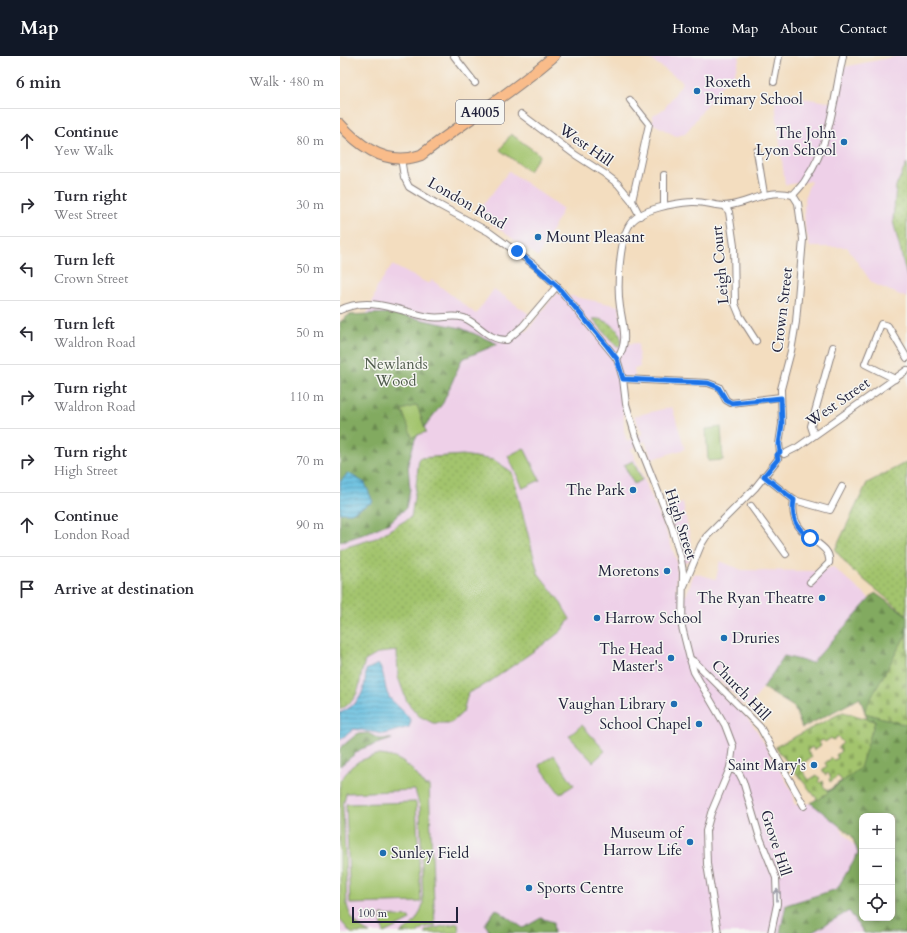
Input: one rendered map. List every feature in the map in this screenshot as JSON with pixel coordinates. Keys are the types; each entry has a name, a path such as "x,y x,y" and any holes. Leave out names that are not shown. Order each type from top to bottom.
{"main road":[{"name":"A4005","path":"340,124 354,139 381,157 414,158 421,155 465,122 501,99 554,56"}],"street":[{"path":"464,56 456,58 475,83"},
{"path":"774,82 779,56"},
{"path":"617,359 625,345 618,286 623,244 630,223 649,211 664,206 693,202 725,206 764,194 784,193 793,195 807,179 822,148 832,114 843,56"},
{"path":"630,100 649,124 632,201"},
{"name":"West Hill","path":"521,114 574,154 618,184 632,201 640,216"},
{"path":"757,151 764,194"},
{"name":"London Road","path":"401,158 404,177 409,187 489,232 517,251 557,286 584,317"},
{"path":"664,175 664,206"},
{"name":"Crown Street","path":"782,453 779,444 782,424 782,381 791,351 796,322 803,238 798,203 793,195"},
{"name":"Leigh Court","path":"725,206 729,212 734,246 734,304 756,341"},
{"path":"340,310 347,307 365,304 398,308 431,317 454,316 465,319 493,338 507,340 523,326 557,286"},
{"name":"High Street","path":"584,317 617,359 623,379 626,404 635,434 674,533 683,572 682,626 690,660 694,672 730,738 733,750 730,768 711,813 706,831 707,864 718,933"},
{"path":"895,379 865,364 881,324 888,326 907,358"},
{"path":"814,435 811,426 833,347"},
{"name":"West Street","path":"782,453 798,447 907,370"},
{"path":"623,379 708,383 718,387 726,400 731,403 781,398"},
{"path":"683,588 686,584 701,545 748,501 764,476 778,459 777,455 782,453"},
{"path":"764,476 794,500 830,510 842,487"},
{"path":"794,500 792,513 796,525 804,534 822,548 830,560 825,569 810,582"},
{"path":"748,501 786,554"},
{"name":"Church Hill","path":"690,660 695,662 760,727 804,806"},
{"name":"Grove Hill","path":"730,768 739,774 743,781 759,835 770,858 776,878 777,904 770,933"}],"shaded area":[{"name":"Roxeth Primary School","path":"646,56 740,56 733,78 729,78 721,86 685,134 676,136 652,123 653,116 665,108 683,82"},
{"name":"The John Lyon School","path":"898,56 907,56 907,298 872,283 847,247 810,247 805,227 804,209 806,193 811,181 785,185 774,94 836,103 844,67"},
{"path":"509,171 563,209 538,257 477,213"},
{"name":"Harrow School","path":"392,265 429,284 432,280 476,314 494,289 529,314 518,327 526,332 556,293 619,306 626,344 638,343 640,367 634,369 635,376 622,378 624,431 627,441 643,434 634,416 672,407 685,449 652,459 645,441 631,449 666,531 677,562 676,590 686,596 694,573 716,579 720,561 742,570 819,571 833,567 870,599 812,664 763,688 749,707 744,703 742,705 736,699 737,697 719,680 719,691 745,715 756,729 793,793 794,804 802,807 806,804 819,802 859,852 859,857 836,892 867,933 340,933 340,322 348,318 365,316 371,307 377,287"},
{"path":"683,503 694,559 683,563 667,509"}],"green space":[{"path":"511,134 540,155 529,171 500,150"},
{"path":"907,163 907,277 893,221 896,186"},
{"name":"Newlands Wood","path":"390,313 461,328 498,344 462,359 443,403 415,439 408,464 410,489 406,508 389,523 364,534 340,542 340,322 349,315"},
{"path":"593,319 604,320 614,326 620,336 620,346 617,347"},
{"path":"417,405 426,432 412,437 402,410"},
{"path":"721,427 723,460 708,461 706,429"},
{"path":"524,448 540,480 523,488 508,456"},
{"path":"463,455 494,460 512,472 538,573 559,600 570,619 561,631 551,639 488,683 468,693 463,712 451,723 433,723 419,716 407,702 398,677 397,651 379,653 365,661 358,688 353,700 340,710 340,549 376,538 411,517 419,458"},
{"path":"633,461 642,480 634,484 624,465"},
{"path":"907,462 907,615 851,569 835,550 867,483"},
{"path":"875,593 904,613 907,617 907,933 864,933 849,911 811,933 780,933 786,905 837,889 858,853 852,836 811,803 859,768 868,721 860,698 802,728 794,707 763,688 784,656 812,663"},
{"path":"907,633 907,725 865,713 865,709"},
{"path":"843,712 875,721 860,768 818,800 775,747","holes":["838,737 843,743 838,747 841,751 836,755 838,758 834,760 832,758 825,763 827,766 822,770 825,775 828,773 831,777 829,779 830,782 838,776 842,781 828,792 822,784 824,783 823,781 820,783 818,781 820,779 817,775 809,780 799,766 812,757 807,751 812,747 814,750 821,745 819,742 823,740 825,742 831,738 833,740"]},
{"path":"582,725 605,751 593,762 569,736"},
{"path":"368,733 379,739 392,739 361,749 340,766 340,748 357,734"},
{"path":"376,755 392,757 405,763 425,786 429,786 435,926 424,927 417,933 400,933 409,928 415,921 423,904 420,807 415,790 346,793 343,806 347,905 355,922 361,928 370,933 351,933 340,920 340,781 351,767 359,761"},
{"path":"554,755 574,785 560,794 539,765"},
{"name":"Sunley Field","path":"416,802 421,902 350,904 346,804"},
{"path":"496,909 523,928 541,918 553,922 554,933 490,933 485,924"},
{"path":"381,915 409,917 410,920 384,933"},
{"path":"458,923 459,933 425,933 426,930"}],"water":[{"path":"348,473 365,483 373,502 351,513 340,513 340,482"},
{"path":"378,664 381,668 389,697 411,721 409,727 384,734 354,729 340,740 340,713 357,701 363,691 366,670"}],"place":[{"name":"Roxeth Primary School","path":"697,91"},
{"name":"The John Lyon School","path":"844,142"},
{"name":"Mount Pleasant","path":"538,237"},
{"name":"The Park","path":"633,490"},
{"name":"Moretons","path":"667,571"},
{"name":"The Ryan Theatre","path":"822,598"},
{"name":"Harrow School","path":"597,618"},
{"name":"Druries","path":"724,638"},
{"name":"The Head Master's","path":"671,658"},
{"name":"Vaughan Library","path":"674,704"},
{"name":"School Chapel","path":"699,724"},
{"name":"Saint Mary's","path":"814,765"},
{"name":"Museum of Harrow Life","path":"690,842"},
{"name":"Sunley Field","path":"383,853"},
{"name":"Sports Centre","path":"529,888"}],"route":[{"path":"517,251 557,286 607,346 617,359 623,379 650,379 708,383 716,385 726,400 731,403 781,398 782,424 779,444 780,452 777,455 778,459 764,476 794,500 792,513 796,525 810,538"}]}
